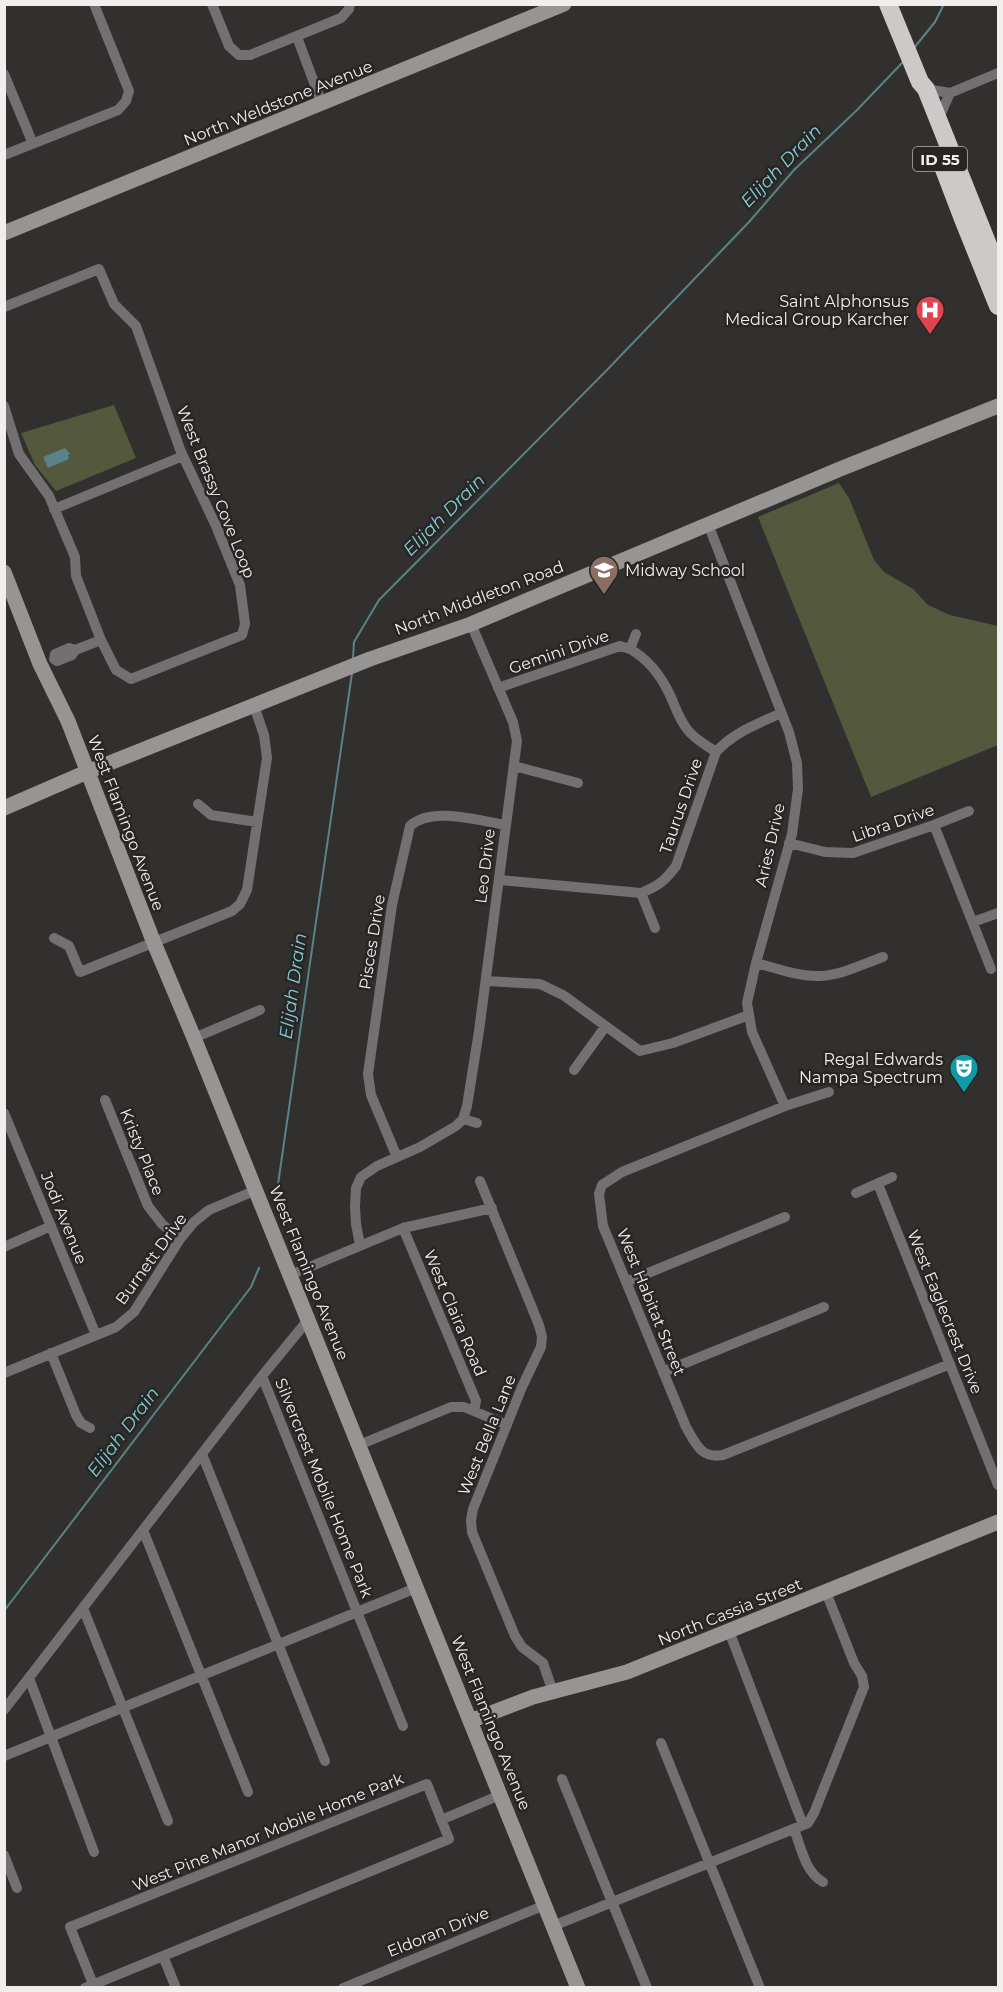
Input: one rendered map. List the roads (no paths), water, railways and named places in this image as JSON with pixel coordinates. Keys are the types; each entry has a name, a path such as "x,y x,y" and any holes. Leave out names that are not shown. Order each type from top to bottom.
{"highway":[{"name":"ID 55","path":"888,4 999,270"},
{"name":"ID 55","path":"921,82 920,94 937,148 999,306"}],"street":[{"path":"4,155 118,110 126,101 129,91 94,4"},
{"path":"212,4 229,46 239,55 250,55 341,18 349,7"},
{"name":"North Weldstone Avenue","path":"6,228 322,104 564,4"},
{"path":"297,37 322,104"},
{"path":"921,82 950,93 999,73"},
{"path":"4,74 33,144"},
{"path":"938,120 950,93"},
{"name":"West Brassy Cove Loop","path":"4,307 99,269 114,304 136,326 183,456 216,526 240,585 246,624 242,635 131,679 116,670 101,640 76,576 75,557 48,496 19,454 4,406"},
{"name":"North Middleton Road","path":"4,807 370,659 471,624 840,469 999,406"},
{"path":"54,509 183,456"},
{"name":"Aries Drive","path":"708,524 789,732 796,763 798,789 789,843 747,1003 752,1032 785,1106"},
{"name":"West Flamingo Avenue","path":"4,572 47,661 87,772 154,943 578,1988"},
{"name":"Leo Drive","path":"463,1119 469,1095 486,981 517,741 513,722 471,624"},
{"name":"Gemini Drive","path":"630,649 636,634"},
{"path":"47,661 55,654 69,648 75,650 101,640"},
{"name":"Gemini Drive","path":"498,688 620,646 641,655 654,668 686,728 716,752"},
{"path":"54,938 69,946 80,972 232,911 240,904 247,890 267,758 264,735 254,706"},
{"name":"Taurus Drive","path":"642,893 667,879 676,866 716,752 726,741 741,732 781,713"},
{"path":"514,766 578,783"},
{"path":"198,804 211,815 257,822"},
{"name":"Libra Drive","path":"789,843 825,852 853,853 969,811"},
{"name":"Pisces Drive","path":"397,1157 371,1095 368,1074 392,905 410,826 417,820 433,816 506,825"},
{"path":"934,825 991,969"},
{"path":"499,880 642,893 655,928"},
{"path":"973,922 999,913"},
{"path":"756,963 819,976 844,972 883,957"},
{"path":"486,981 540,984 563,995 640,1051 673,1043 749,1015"},
{"path":"194,1038 260,1010"},
{"path":"574,1070 605,1027"},
{"path":"785,1106 829,1092"},
{"name":"Kristy Place","path":"105,1100 148,1206 162,1224 180,1239"},
{"name":"West Habitat Street","path":"785,1106 622,1172 602,1185 599,1194 603,1226 686,1427 703,1453 712,1457 723,1455 950,1364"},
{"name":"Jodi Avenue","path":"4,1113 9,1137 51,1226 96,1335"},
{"path":"360,1245 356,1224 356,1188 361,1177 377,1166 447,1132 463,1119 477,1123"},
{"path":"856,1193 891,1177"},
{"name":"West Bella Lane","path":"480,1181 542,1337 541,1347 473,1509 472,1532 515,1636 522,1647 543,1663 553,1692"},
{"name":"West Eaglecrest Drive","path":"878,1184 999,1485"},
{"name":"Burnett Drive","path":"4,1373 116,1327 134,1311 180,1239 194,1222 209,1210 256,1190"},
{"path":"290,1275 403,1228 492,1208"},
{"path":"626,1282 785,1216"},
{"path":"4,1247 51,1226"},
{"name":"West Claira Road","path":"403,1228 476,1401 474,1411"},
{"path":"663,1372 824,1307"},
{"name":"Silvercrest Mobile Home Park","path":"4,1710 262,1376 308,1320"},
{"path":"51,1353 76,1415 81,1423 90,1428"},
{"name":"Silvercrest Mobile Home Park","path":"262,1376 403,1726"},
{"path":"359,1444 451,1407 464,1407 507,1425"},
{"path":"202,1454 325,1761"},
{"name":"North Cassia Street","path":"470,1721 553,1692 609,1679 999,1522"},
{"path":"143,1530 248,1792"},
{"name":"Silvercrest Mobile Home Park","path":"4,1756 416,1588"},
{"path":"553,1926 808,1823 864,1687 862,1676 854,1663 826,1592"},
{"path":"83,1608 168,1821"},
{"path":"729,1632 798,1827 809,1870 816,1878 824,1882"},
{"path":"29,1678 94,1851"},
{"path":"661,1743 760,1988"},
{"path":"562,1779 647,1988"},
{"name":"West Pine Manor Mobile Home Park","path":"427,1785 449,1839 164,1956 89,1986 70,1927 427,1785"},
{"path":"441,1820 500,1795"},
{"path":"4,1855 17,1888"},
{"name":"Eldoran Drive","path":"343,1988 545,1905"},
{"path":"164,1956 176,1988"}],"water":[{"path":"65,448 70,454 69,459 48,468 43,457"}],"waterway":[{"name":"Elijah Drain","path":"914,48 935,22 944,4"},
{"name":"Elijah Drain","path":"353,658 354,642 379,600 606,371 749,222 794,170 903,62"},
{"name":"Elijah Drain","path":"276,1198 352,673"},
{"name":"Elijah Drain","path":"4,1611 251,1287 259,1268"}],"place":[{"name":"Saint Alphonsus Medical Group Karcher","path":"930,336"},
{"name":"Midway School","path":"604,596"},
{"name":"Regal Edwards Nampa Spectrum","path":"964,1094"}]}
